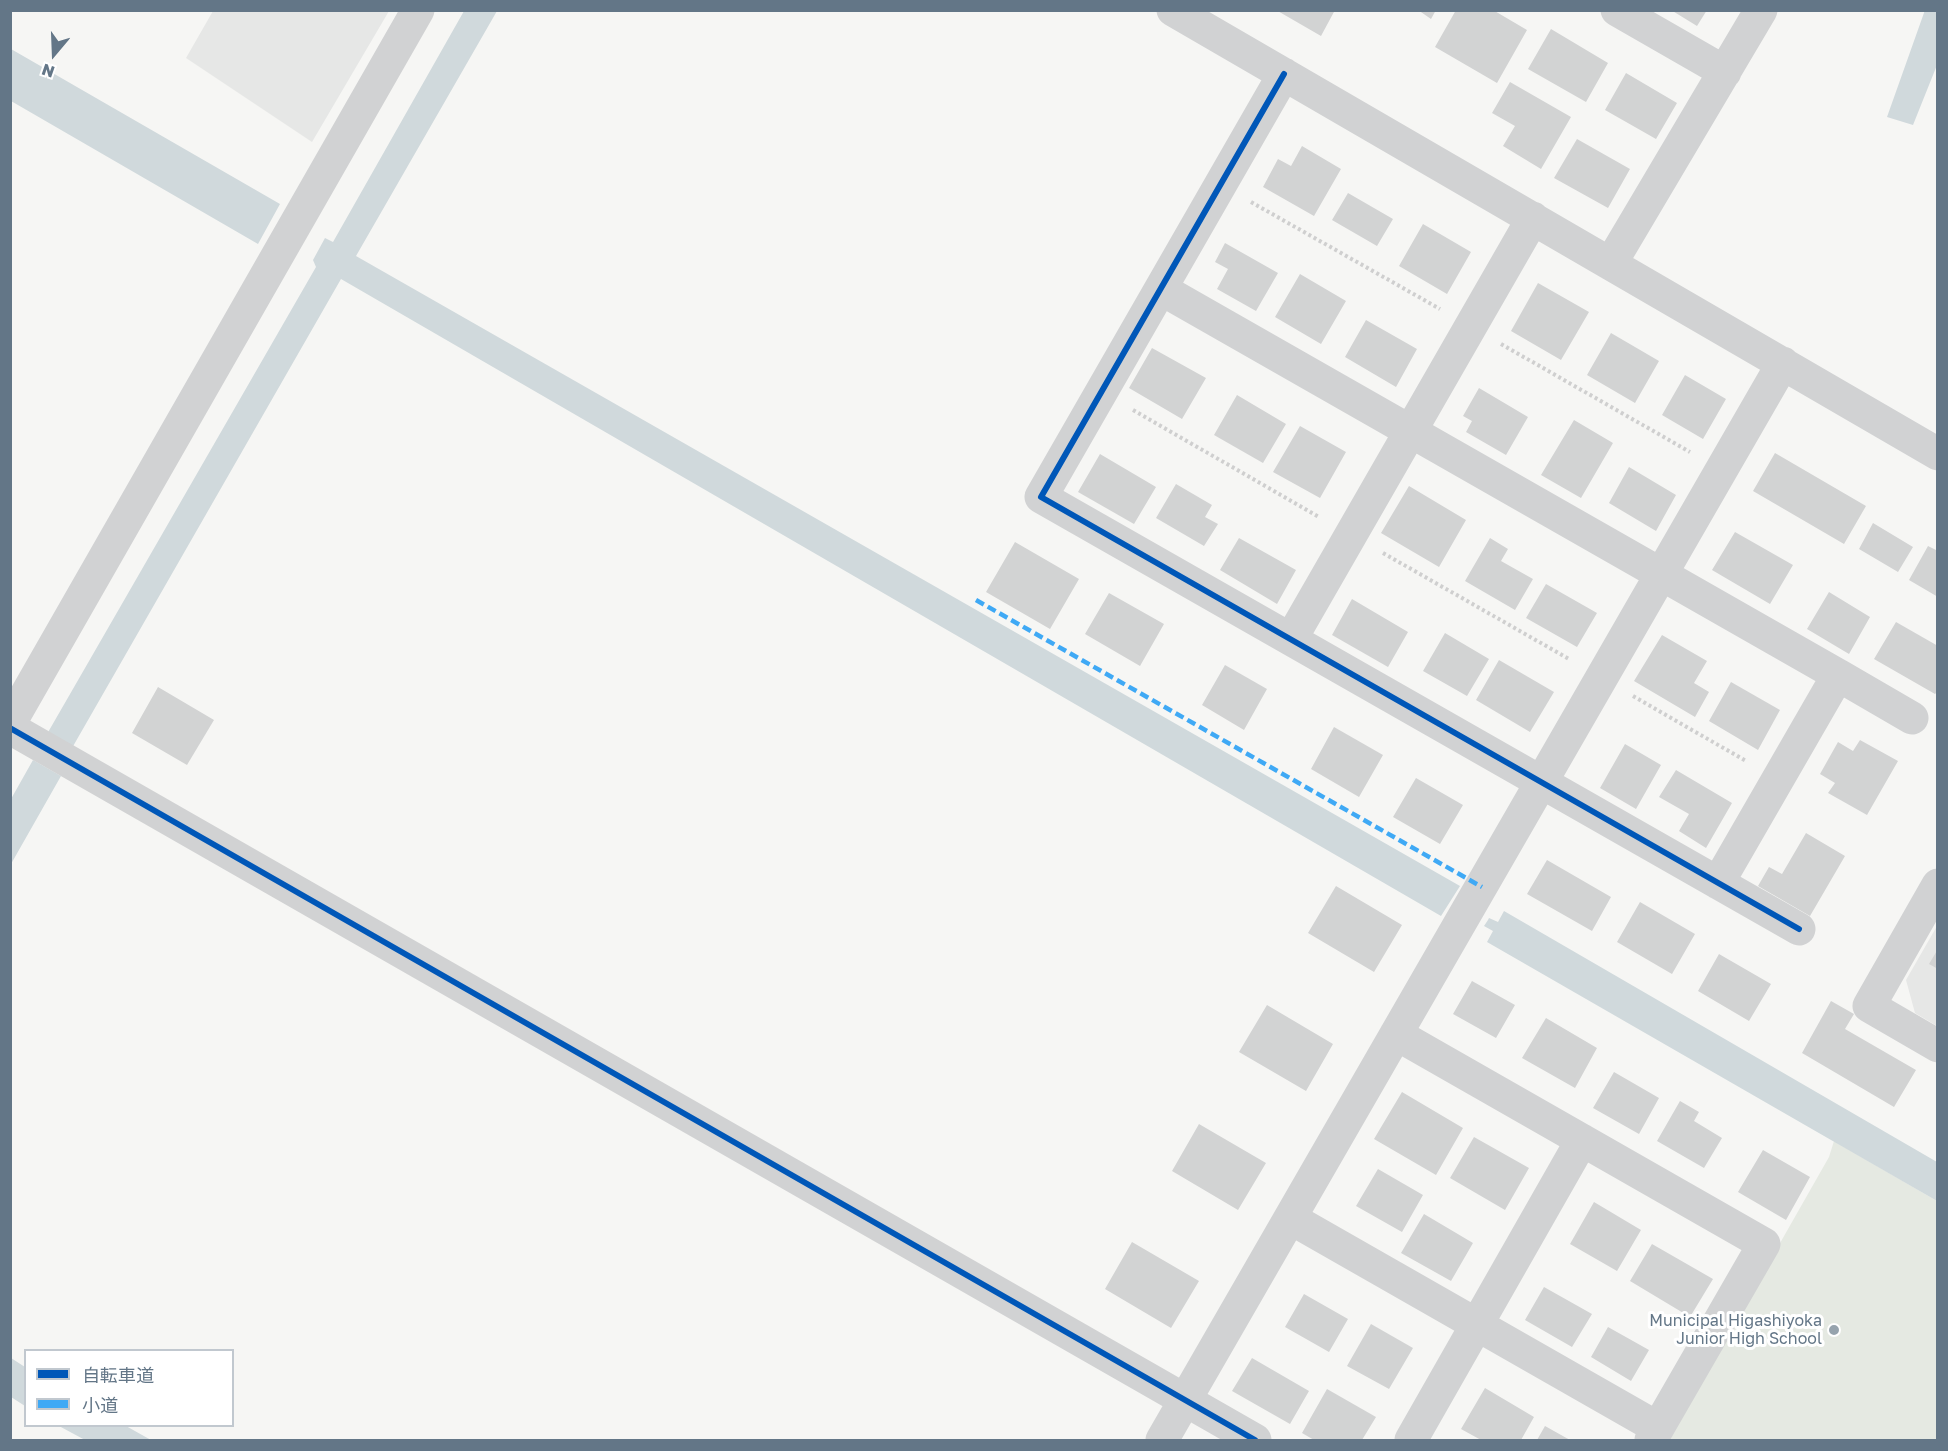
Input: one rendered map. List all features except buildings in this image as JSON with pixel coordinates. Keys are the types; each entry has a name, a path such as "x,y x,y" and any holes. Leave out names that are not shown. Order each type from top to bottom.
{"street":[{"path":"10,723 418,10"},
{"path":"1173,10 1938,454"},
{"path":"1617,10 1725,72"},
{"path":"1611,263 1761,10"},
{"path":"1284,74 1041,497 1799,929"},
{"path":"1291,639 1533,218"},
{"path":"1161,289 1912,718"},
{"path":"1162,1440 1783,363"},
{"path":"1718,883 1838,675"},
{"path":"10,728 1255,1440"},
{"path":"1938,885 1869,1006 1938,1046"},
{"path":"1290,1218 1477,1324 1654,1434 1764,1244 1396,1034"},
{"path":"1411,1440 1582,1140"}],"path":[{"path":"1101,392 1778,779"}],"shaded area":[{"path":"1925,10 1937,11 1937,65 1913,125 1887,117"},
{"path":"213,11 389,11 312,142 186,58"},
{"path":"464,11 497,11 356,256 1460,886 1441,916 341,279 72,748 47,734 316,267 313,260 325,238 333,242"},
{"path":"11,49 280,204 258,244 11,101"},
{"path":"33,760 61,776 11,864 11,799"},
{"path":"1504,911 1937,1162 1937,1201 1487,942 1493,931 1484,926 1489,918 1498,922"},
{"path":"1937,926 1937,1026 1915,1013 1906,980"},
{"name":"Municipal Higashiyoka Junior High School","path":"1834,1141 1937,1201 1937,1440 1668,1440 1829,1157"},
{"path":"11,1358 24,1366 24,1405 11,1397"},
{"path":"61,1427 128,1427 151,1440 85,1440"}],"marked path":[{"path":"976,600 1482,887"}],"cycle path":[{"path":"1284,74 1041,497 1799,929"},
{"path":"10,728 1255,1440"}],"place":[{"name":"Municipal Higashiyoka Junior High School","path":"1834,1330"}]}
